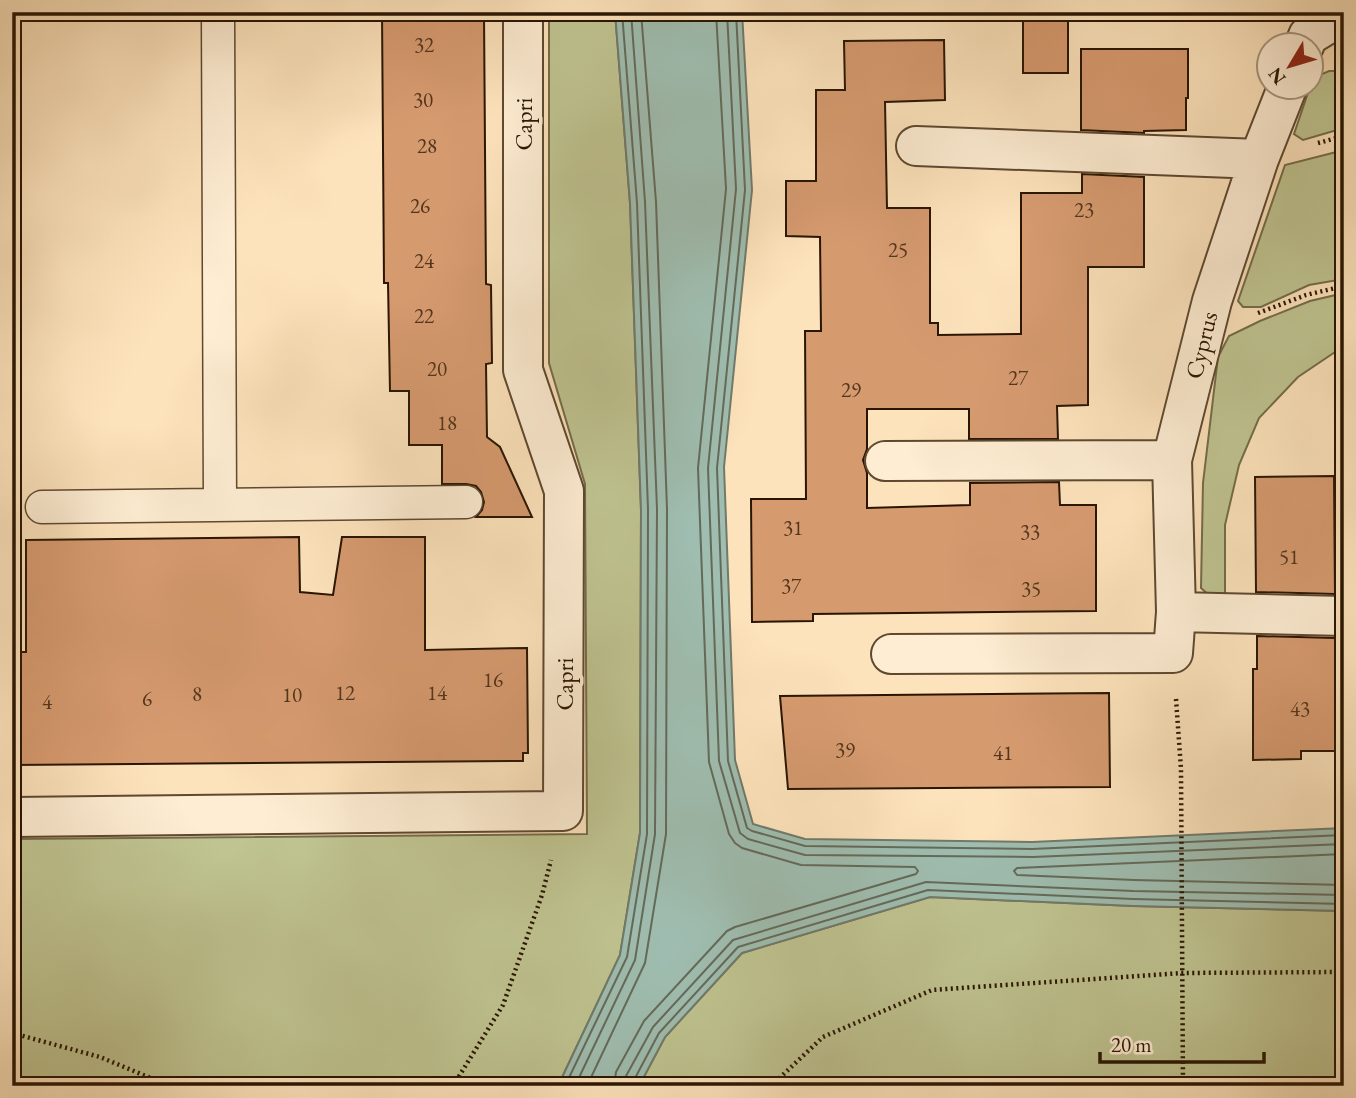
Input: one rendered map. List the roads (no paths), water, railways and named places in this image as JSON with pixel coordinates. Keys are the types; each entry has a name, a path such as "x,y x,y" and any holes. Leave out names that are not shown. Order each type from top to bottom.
{"street":[{"name":"Capri","path":"12,817 564,811 564,491 523,370 523,12"},
{"path":"1315,32 1344,14"},
{"name":"Cyprus","path":"891,654 1173,653 1176,612 1172,460 1212,301 1259,159 1281,102"},
{"path":"916,146 1259,159"},
{"path":"885,461 1172,460"},
{"path":"1176,612 1344,616"}],"lane":[{"path":"218,12 220,505"},
{"path":"42,507 466,502"}],"water":[{"path":"615,12 742,12 752,190 724,467 735,760 753,824 805,839 1032,842 1344,828 1344,911 1133,906 930,897 742,953 665,1037 639,1086 558,1086 620,955 640,833 641,510 630,203"}]}
